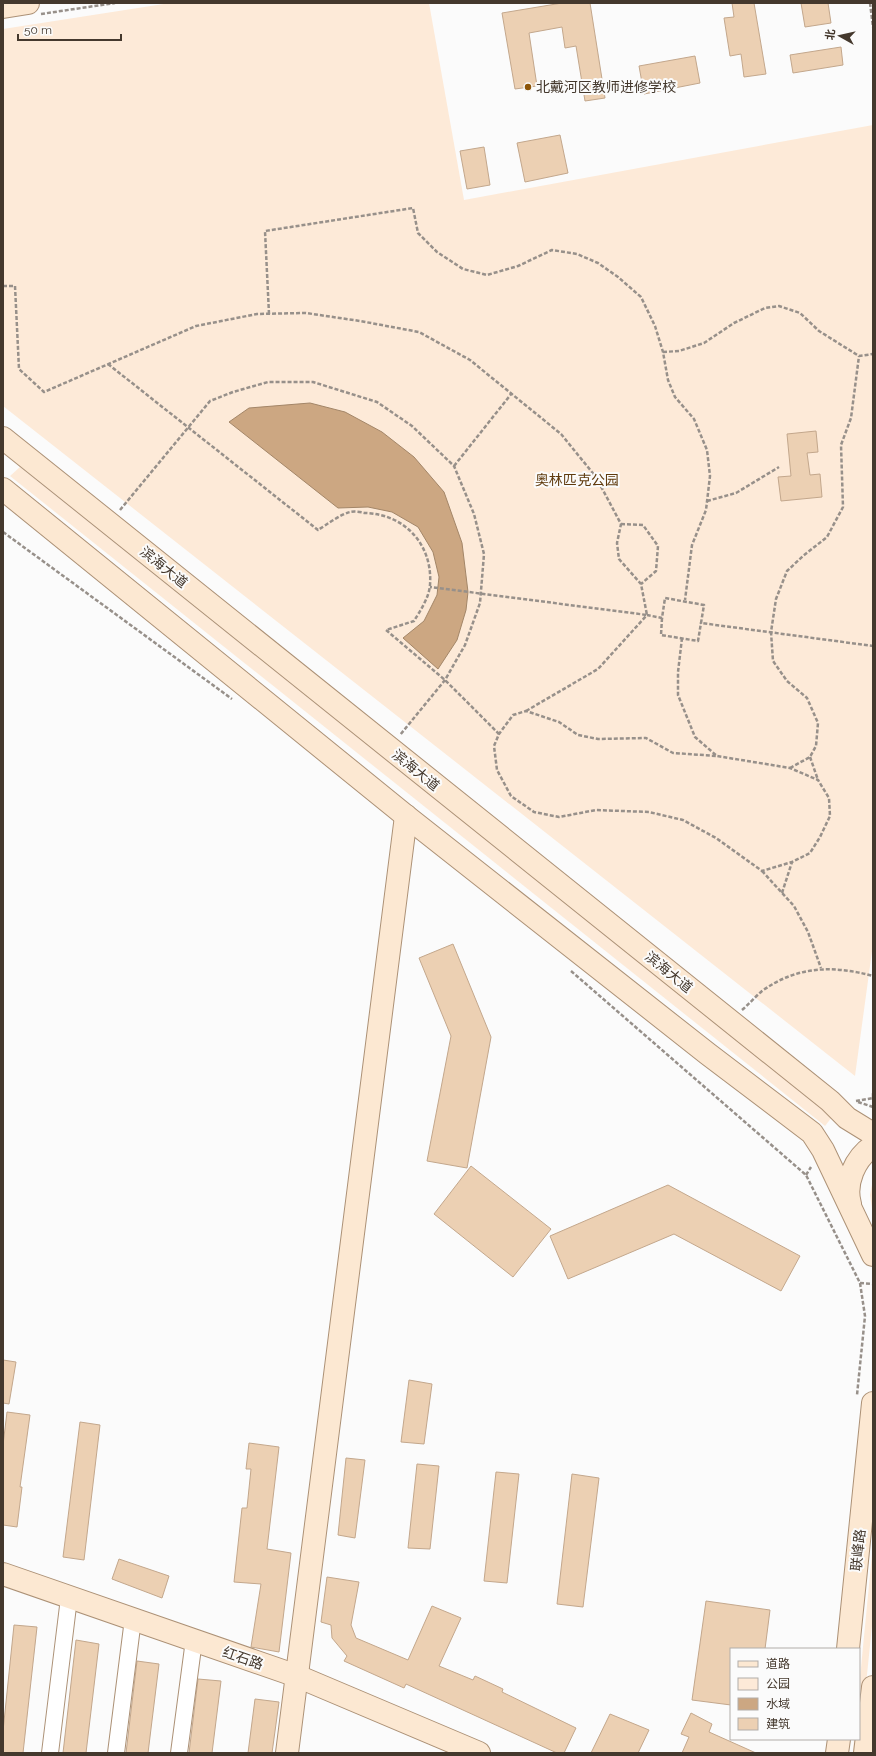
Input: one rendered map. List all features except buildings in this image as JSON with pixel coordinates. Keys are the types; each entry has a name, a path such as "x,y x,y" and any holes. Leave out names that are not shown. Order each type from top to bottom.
{"main road":[{"path":"3,7 34,8"},
{"name":"滨海大道","path":"3,438 830,1101 846,1118 873,1134"},
{"path":"3,489 406,816 708,1054 812,1133 823,1150 873,1255"},
{"path":"3,499 26,507"},
{"path":"287,1753 406,816"},
{"path":"873,1146 866,1150 855,1165 849,1183 849,1202 855,1219 866,1234 873,1238"},
{"name":"联峰路","path":"848,1648 865,1399"},
{"name":"红石路","path":"3,1574 297,1676 479,1753"},
{"path":"865,1753 873,1687"},
{"path":"837,1753 839,1740"}],"street":[{"path":"50,1753 69,1598"},
{"path":"116,1753 133,1619"},
{"path":"179,1753 194,1640"}],"path":[{"path":"34,8 115,3"},
{"path":"870,3 873,27"},
{"path":"269,314 265,231 412,208 418,233 437,252 463,269 487,275 518,266 552,250 577,254 598,263 618,277 641,297 656,326 668,380 675,397 694,419 707,450 710,476 706,510 692,545 685,600"},
{"path":"3,286 15,286 19,369 44,392 196,326 257,314 306,313 420,332 470,360 512,393 561,434 596,477 621,524 617,543 619,559 641,584 647,615"},
{"path":"663,352 679,351 704,342 734,323 758,311 765,308 779,306 800,313 819,331 859,356 873,354"},
{"path":"790,768 810,757 816,746 818,723 807,698 787,681 773,661 772,632 776,599 787,571 827,537 843,507 841,445 851,418 859,356"},
{"path":"108,364 318,530 350,512 390,516 409,528 420,543 429,563 430,587 424,605 414,621 386,630 445,680 499,734"},
{"path":"117,514 210,400 233,392 268,382 313,382 377,402 412,426 454,466 474,514 484,554 480,602 465,645 445,680 397,738"},
{"path":"454,466 512,393"},
{"path":"707,501 736,493 779,467"},
{"path":"621,524 642,525 658,546 656,571 641,584"},
{"path":"3,532 232,700"},
{"path":"430,587 662,618"},
{"path":"665,598 685,600 704,604 698,641 661,635 665,598"},
{"path":"647,615 598,669 526,711 513,715 499,734 494,746 497,770 511,796 534,812 559,817 596,810 642,812 683,820 716,838 762,871 794,906 808,932 821,968"},
{"path":"701,623 873,646"},
{"path":"682,638 678,672 678,695 695,737 717,756"},
{"path":"526,711 559,722 578,735 598,739 646,738 673,753 717,756 790,768 818,780"},
{"path":"762,871 792,862 810,853 830,816 829,798 818,780 810,757"},
{"path":"782,893 792,862"},
{"path":"566,966 806,1175 860,1283 865,1316 865,1399"},
{"path":"740,1012 762,991 785,979 821,968 851,970 873,976"},
{"path":"857,1102 873,1107"},
{"path":"860,1283 873,1284"}],"green space":[{"name":"奥林匹克公园","path":"170,3 429,3 464,200 873,125 873,944 855,1076 3,406 3,29"},
{"path":"20,467 832,1117 825,1126 10,476"},
{"path":"873,1179 873,1215 870,1195"},
{"path":"873,1544 873,1616 859,1753 853,1753 854,1740 860,1740 860,1678"}],"water":[{"path":"310,403 345,412 382,432 414,457 444,492 462,543 468,592 466,610 457,640 438,669 403,638 424,621 437,595 439,577 433,552 418,527 392,512 368,507 338,508 229,422 249,408"}],"place":[{"name":"北戴河区教师进修学校","path":"528,87"}]}
